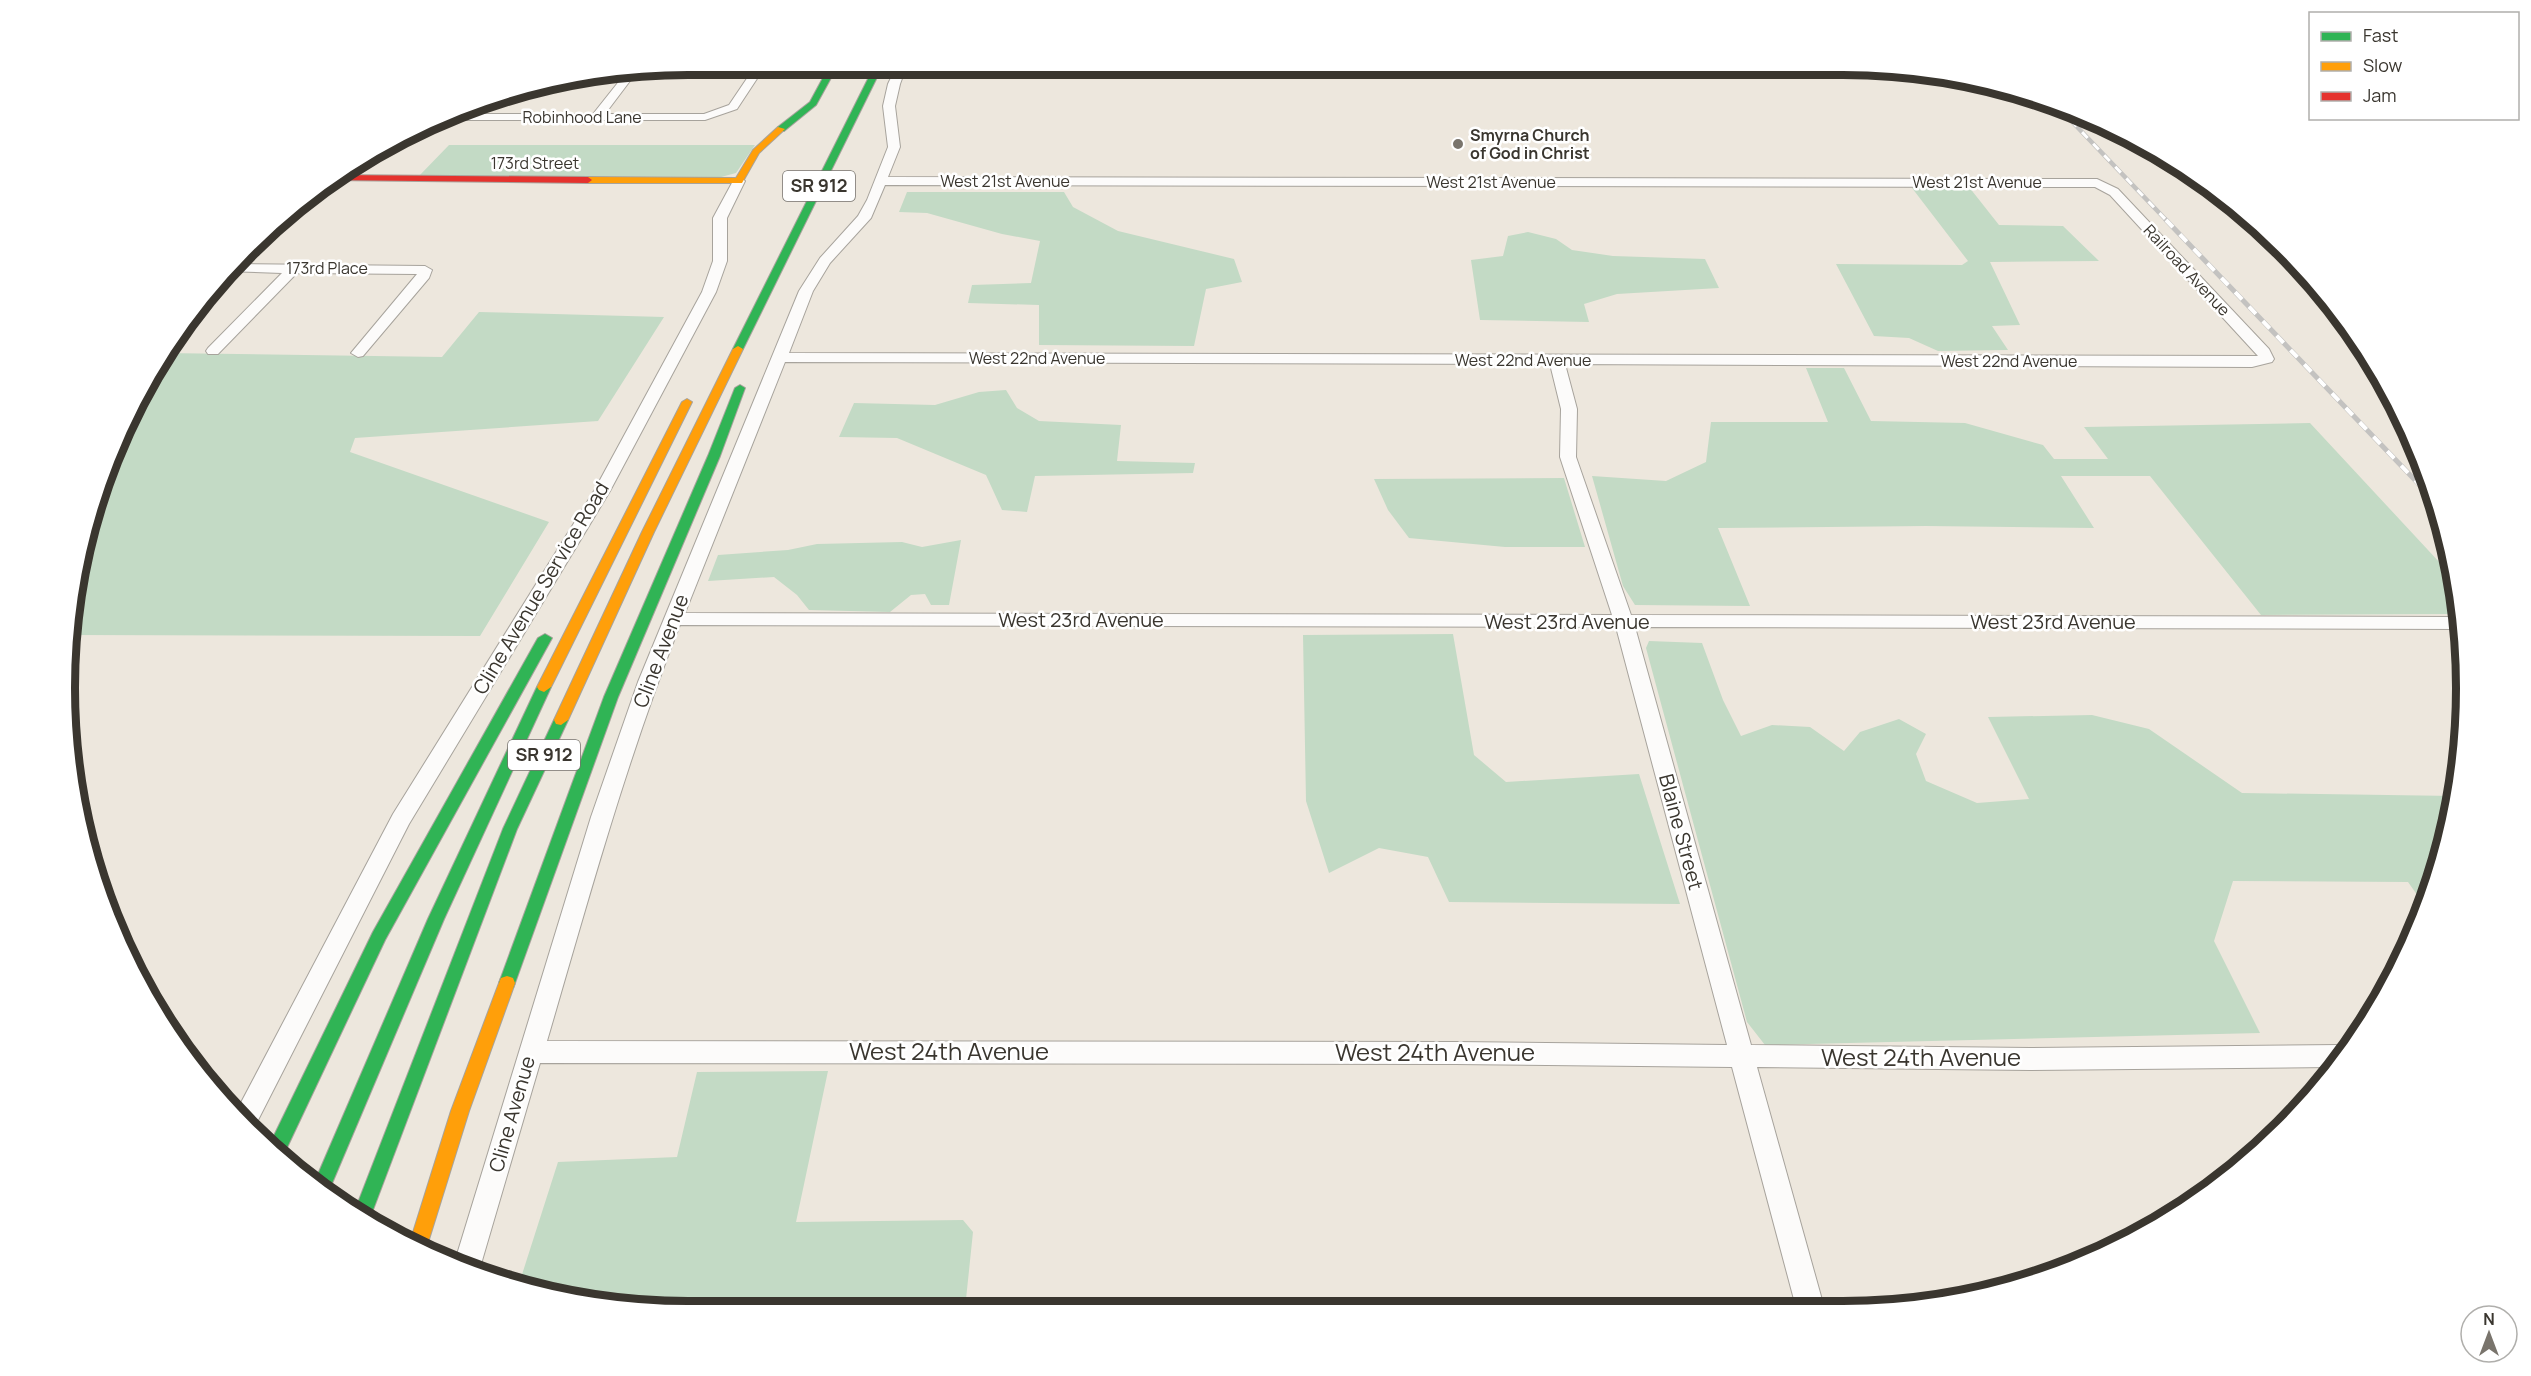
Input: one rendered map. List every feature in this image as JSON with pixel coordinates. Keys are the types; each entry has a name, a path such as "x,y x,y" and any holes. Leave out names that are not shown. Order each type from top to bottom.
{"main road":[{"name":"Cline Avenue Service Road","path":"739,181 765,141 813,103 828,75"},
{"name":"SR 912","path":"365,1209 510,829 648,532 874,75"},
{"name":"173rd Street","path":"347,178 739,181"},
{"path":"759,307 760,336"},
{"path":"420,1239 460,1112 611,697 744,380"},
{"name":"SR 912","path":"324,1181 383,1038 508,760 693,390"},
{"path":"565,613 596,581"},
{"path":"279,1144 379,937 550,630"}],"street":[{"name":"Robinhood Lane","path":"467,117 696,118 719,114 737,104 756,75"},
{"name":"Cline Avenue","path":"469,1260 602,817 648,682 809,284 825,261 864,218 894,147 889,106 898,75"},
{"path":"596,117 627,78"},
{"name":"Cline Avenue Service Road","path":"248,1114 401,820 602,491 709,292 720,261 720,218 739,181"},
{"name":"West 21st Avenue","path":"880,181 2102,184"},
{"name":"Railroad Avenue","path":"2102,184 2114,192 2264,352 2266,360"},
{"name":"173rd Place","path":"242,268 425,270 424,275 357,353"},
{"path":"213,351 294,268"},
{"name":"West 22nd Avenue","path":"778,357 2241,362 2266,360"},
{"name":"Blaine Street","path":"1556,360 1569,410 1568,458 1624,622 1808,1301"},
{"name":"West 23rd Avenue","path":"672,619 2452,623"},
{"name":"West 24th Avenue","path":"530,1052 1455,1053 2076,1059 2333,1056"}],"green space":[{"path":"449,145 755,145 736,173 721,177 419,176"},
{"path":"1969,187 1999,225 2063,226 2099,261 1990,262 2020,325 1992,326 2008,350 1938,351 1909,338 1874,336 1836,264 1962,265 1968,261 1912,188"},
{"path":"907,192 1064,192 1073,207 1118,231 1234,259 1242,282 1206,289 1194,346 1039,345 1039,305 968,303 972,285 1031,283 1040,241 1002,234 927,213 899,212"},
{"path":"1528,232 1556,239 1572,250 1613,256 1705,259 1719,288 1617,294 1584,304 1589,322 1480,320 1471,260 1503,256 1508,236"},
{"path":"479,312 664,317 598,421 355,438 350,452 549,522 480,636 77,635 87,568 108,491 138,417 174,353 442,357"},
{"path":"1806,368 1844,368 1871,421 1965,423 2043,445 2054,459 2108,459 2084,427 2310,423 2444,567 2452,614 2261,615 2150,476 2061,476 2094,528 1926,526 1718,528 1750,606 1635,605 1623,586 1592,476 1666,481 1706,462 1711,422 1828,422"},
{"path":"1006,390 1017,408 1039,421 1121,425 1117,461 1195,463 1193,473 1035,476 1027,512 1002,510 986,475 897,438 839,437 854,403 935,405 979,392"},
{"path":"1564,478 1585,547 1505,547 1409,538 1388,510 1374,479"},
{"path":"961,540 949,605 931,605 925,594 911,595 890,612 809,610 797,595 774,577 708,581 718,555 788,550 817,544 902,542 922,547"},
{"path":"1453,634 1474,755 1506,782 1639,774 1680,904 1449,902 1428,857 1379,848 1329,873 1306,801 1303,635"},
{"path":"1649,641 1702,643 1723,700 1741,736 1772,725 1810,727 1844,751 1860,732 1899,719 1926,734 1916,754 1926,781 1977,803 2029,799 1988,717 2092,715 2149,729 2242,793 2446,796 2444,808 2435,847 2419,897 2408,882 2233,881 2214,941 2260,1033 1765,1045 1747,1022 1646,648"},
{"path":"828,1071 796,1222 963,1220 973,1232 966,1301 648,1300 568,1289 521,1277 558,1162 677,1157 697,1072"}],"railway":[{"path":"2069,119 2168,222"},
{"path":"2166,220 2421,487"}],"traffic: fast":[{"path":"781,129 813,103 828,75"},
{"path":"738,349 874,75"},
{"path":"507,983 611,697 714,456 740,388"},
{"path":"279,1144 379,937 545,638"},
{"path":"324,1181 436,919 544,687"},
{"path":"365,1209 510,829 561,720"}],"traffic: slow":[{"path":"588,180 739,181 756,152 781,129"},
{"path":"561,720 648,532 738,349"},
{"path":"544,687 687,402"},
{"path":"420,1239 460,1111 507,983"}],"traffic: jam":[{"path":"347,178 588,180"}],"place":[{"name":"Smyrna Church of God in Christ","path":"1458,144"}]}
